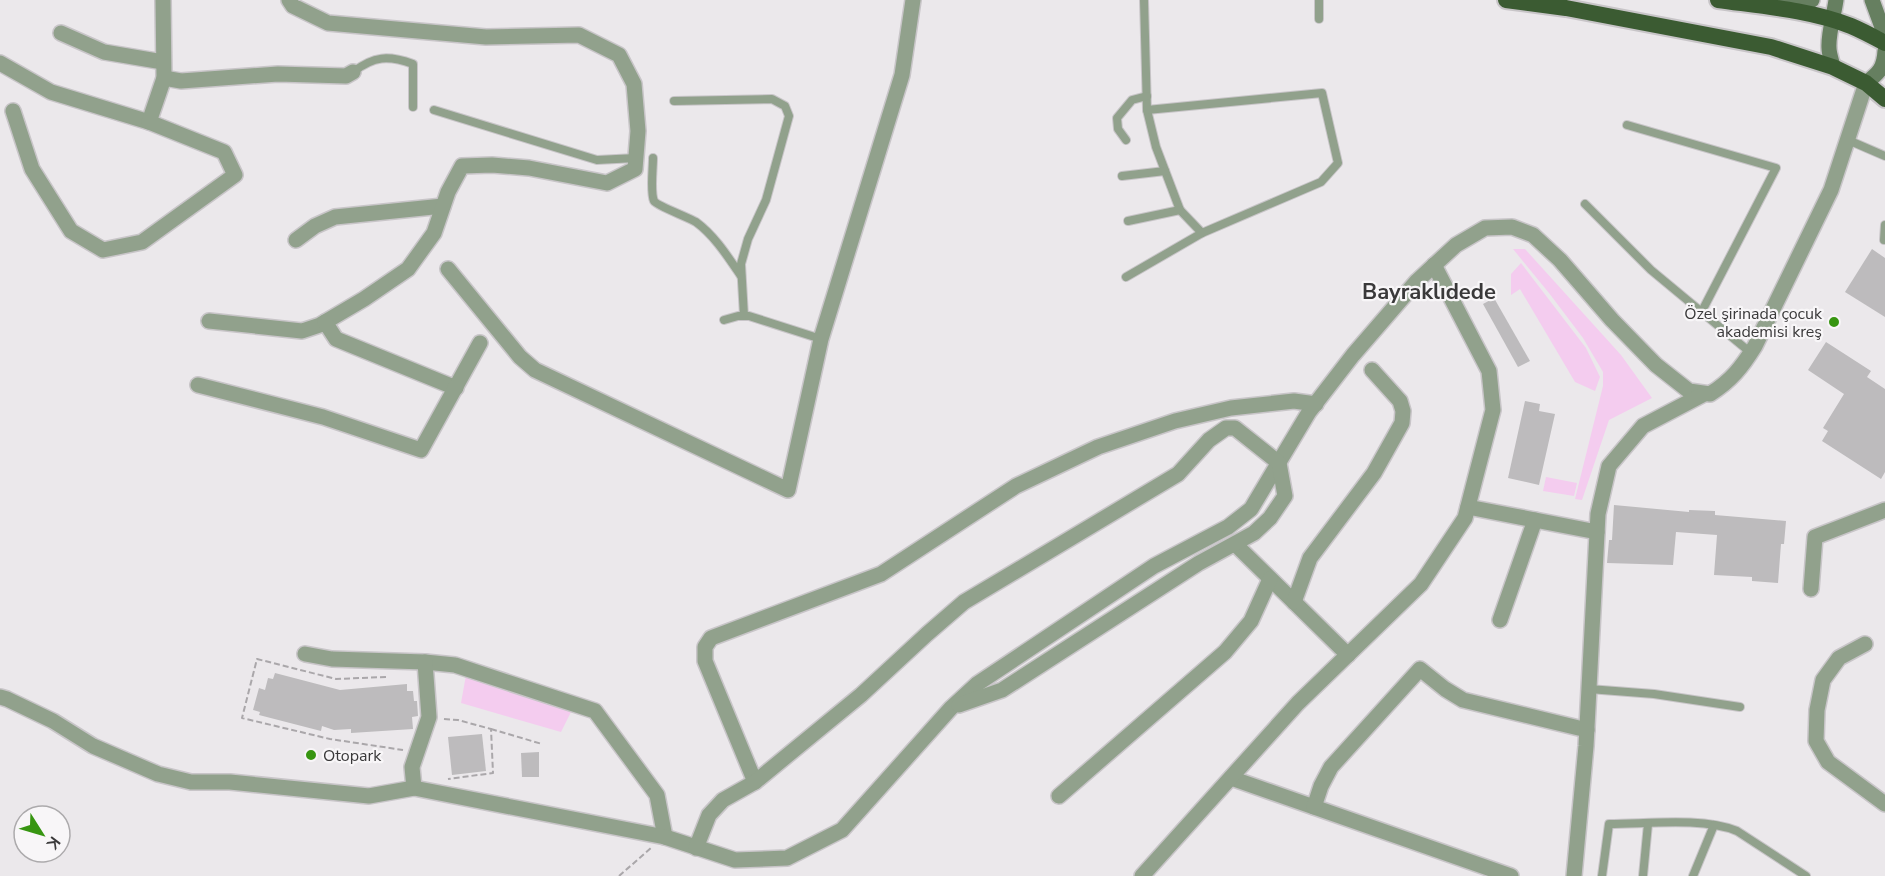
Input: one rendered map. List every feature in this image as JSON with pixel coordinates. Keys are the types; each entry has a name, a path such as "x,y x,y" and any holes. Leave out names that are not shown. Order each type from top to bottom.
{"highway":[{"path":"1506,0 1566,8 1772,47 1833,67 1866,83 1885,99"},
{"path":"1718,0 1834,20 1885,41"}],"main road":[{"path":"1774,8 1812,0"},
{"path":"1833,67 1829,34 1834,20 1836,0"},
{"path":"1873,2 1885,24"},
{"path":"1873,2 1885,41"},
{"path":"1866,83 1878,74 1884,62 1885,51"}],"street":[{"path":"149,122 164,78 163,0"},
{"path":"209,321 302,331 325,322 364,299 408,269 434,233 448,192 462,166 492,165 529,168 607,183 635,169 638,131 634,84 619,54 579,35 486,38 328,23 293,6 289,0"},
{"path":"448,269 520,357 535,370 789,490 821,339 902,75 913,0"},
{"path":"61,33 104,52 163,62"},
{"path":"0,63 51,92 149,122 224,152 235,175 142,242 104,250 71,231 32,170 13,111"},
{"path":"164,78 181,81 278,74 346,76 353,72"},
{"path":"0,697 53,721 93,746 158,774 191,782 230,782 369,796 414,788 665,837 735,860 787,858 842,830 951,708 977,684 1154,566 1228,527 1251,509 1316,404 1367,339 1417,281 1434,265 1456,245 1485,228 1512,227 1533,235 1560,260 1611,321 1656,365 1689,392 1710,394 1726,384 1744,365 1751,353 1831,190 1866,83"},
{"path":"296,240 315,226 335,217 443,206"},
{"path":"1142,876 1298,703 1421,584 1465,518 1493,411 1489,371 1434,265"},
{"path":"325,322 336,339 456,388"},
{"path":"198,385 322,417 421,450 480,343"},
{"path":"1294,602 1310,558 1374,473 1402,423 1403,411 1400,401 1372,370"},
{"path":"1574,876 1587,730 1598,514 1609,466 1643,426 1704,394"},
{"path":"755,782 705,661 705,647 711,638 881,574 1016,486 1098,447 1174,421 1231,408 1294,401 1316,404"},
{"path":"696,848 709,815 723,800 755,782 861,695 964,602 1178,474 1209,440 1226,428 1235,428 1279,463 1284,496 1270,518 1254,533 1199,563 1002,690 951,708"},
{"path":"1468,507 1597,532"},
{"path":"1811,589 1815,537 1885,510"},
{"path":"1500,620 1535,520"},
{"path":"1235,544 1348,655"},
{"path":"1059,796 1225,652 1251,621 1270,579"},
{"path":"1865,644 1839,658 1823,680 1817,710 1816,741 1828,762 1885,804"},
{"path":"305,654 332,659 455,665 595,711 657,795 665,837"},
{"path":"414,788 412,767 429,717 425,662"},
{"path":"1314,807 1331,767 1420,669 1463,700 1587,730"},
{"path":"1231,778 1511,876"}],"lane":[{"path":"1144,0 1147,110 1156,147 1179,210 1202,233"},
{"path":"1319,0 1319,19"},
{"path":"353,72 374,59 403,60 413,64 413,107"},
{"path":"1126,277 1202,233 1321,182 1338,163 1322,93 1147,110"},
{"path":"1126,140 1118,129 1117,118 1132,100 1147,96"},
{"path":"674,101 772,99 785,106 789,116 766,200 748,239 741,264 744,316"},
{"path":"434,110 597,160 636,158"},
{"path":"1627,124 1776,168 1701,313"},
{"path":"1848,140 1885,156"},
{"path":"652,158 655,202 686,216 706,230 742,276"},
{"path":"1122,176 1165,171"},
{"path":"1585,204 1651,270 1751,353"},
{"path":"1128,220 1179,210"},
{"path":"1884,240 1885,225"},
{"path":"724,320 744,316 821,339"},
{"path":"1589,689 1654,694 1740,707"},
{"path":"1602,876 1609,824 1693,823 1725,826 1737,831 1806,876"},
{"path":"1643,876 1648,824"},
{"path":"1694,876 1714,825"}],"path":[{"path":"392,676 336,679 257,659 242,718 330,739 411,751 412,767"},
{"path":"429,717 458,720 542,744"},
{"path":"444,778 454,779 493,773 491,729"},
{"path":"619,876 665,837"}],"shaded area":[{"path":"1513,249 1525,249 1621,355 1652,398 1609,420 1582,500 1575,499 1603,386 1603,372 1583,338"},
{"path":"1521,263 1586,348 1600,377 1595,391 1575,382 1520,289 1511,295 1511,274"},
{"path":"1546,477 1577,483 1574,496 1543,491"},
{"path":"466,675 572,710 561,732 461,703"}],"building":[{"path":"1872,249 1885,258 1885,317 1845,292"},
{"path":"1494,298 1530,361 1518,367 1483,304"},
{"path":"1826,342 1871,371 1867,377 1885,389 1885,472 1881,479 1822,441 1828,431 1823,428 1844,394 1808,370"},
{"path":"1525,401 1540,404 1539,411 1555,414 1539,485 1508,478"},
{"path":"1614,505 1689,512 1689,510 1715,511 1715,515 1786,521 1784,544 1781,544 1778,583 1752,581 1752,577 1714,575 1717,535 1676,532 1673,565 1607,563 1609,540 1612,540"},
{"path":"275,673 340,690 407,684 407,691 413,691 414,701 417,701 418,716 412,717 413,729 351,733 351,729 334,730 322,726 321,731 259,715 260,712 253,710 259,688 265,690 268,678 273,679"},
{"path":"482,734 486,771 452,775 448,737"},
{"path":"539,752 539,777 522,777 521,753"}],"place":[{"name":"Özel şirinada çocuk akademisi kreş","path":"1834,322"},
{"name":"Otopark","path":"311,755"}],"district":[{"name":"Bayraklıdede","path":"1429,291"}]}
